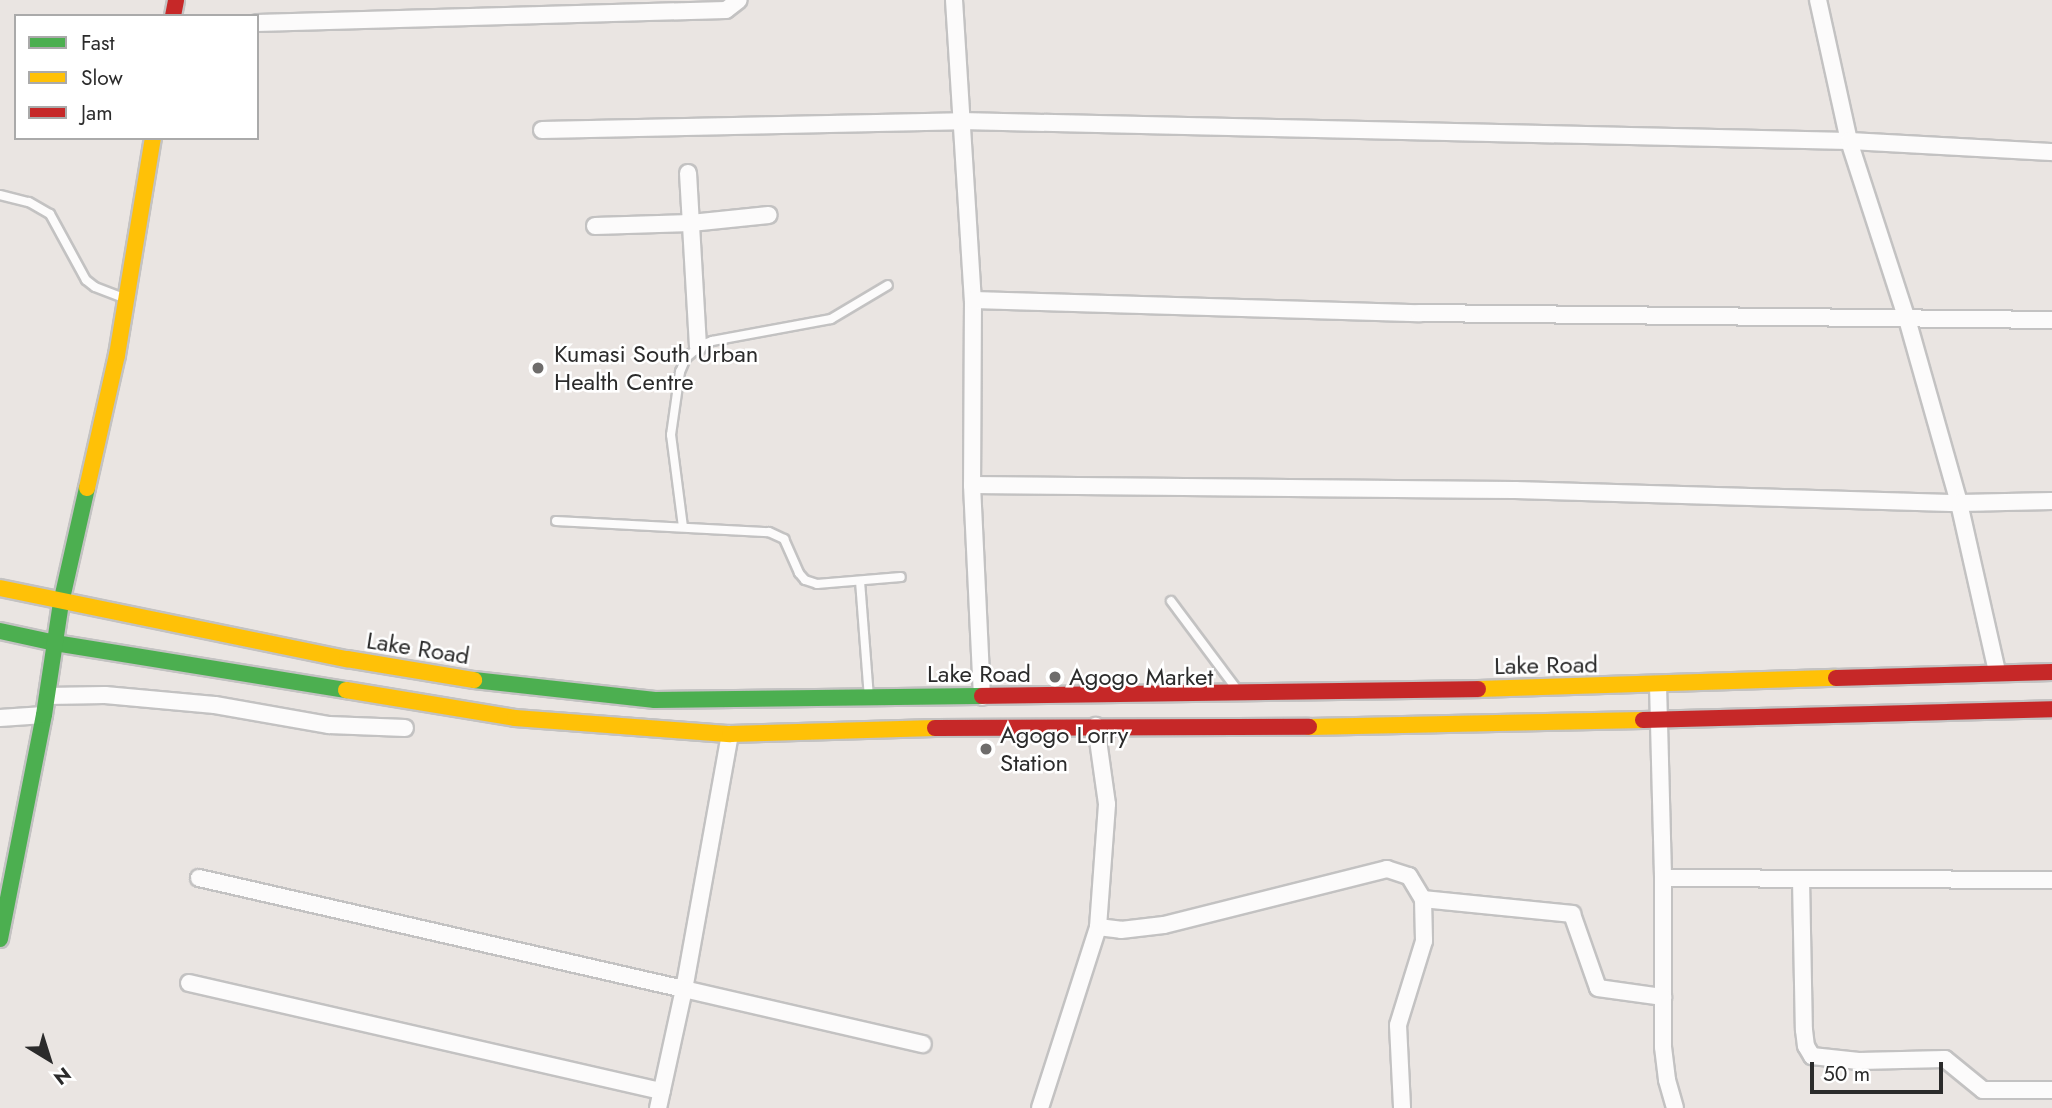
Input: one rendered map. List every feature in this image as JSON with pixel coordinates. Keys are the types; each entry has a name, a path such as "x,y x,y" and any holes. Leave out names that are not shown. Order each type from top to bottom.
{"main road":[{"path":"0,939 44,715 61,603 117,355 153,140"},
{"name":"Lake Road","path":"0,588 61,603 346,659 516,687 655,700 1658,685 1997,671 2052,672"},
{"path":"0,631 55,643 515,718 730,734 878,728 1362,727 2052,709"}],"street":[{"path":"259,23 726,10 740,0"},
{"path":"954,0 972,300 972,485 982,697"},
{"path":"1818,0 1849,141 1907,319 1959,503 1997,671"},
{"path":"542,130 961,121 1849,141 2052,152"},
{"path":"688,173 698,347"},
{"path":"595,226 691,223 769,215"},
{"path":"972,300 1419,313 2052,320"},
{"path":"972,485 1516,489 1959,503 2052,501"},
{"path":"1658,685 1663,997 1667,1080 1675,1108"},
{"path":"47,696 105,695 173,701 215,705 329,725 405,728"},
{"path":"0,718 44,715"},
{"path":"1040,1108 1098,927 1107,804 1096,726"},
{"path":"658,1108 684,989 730,734"},
{"path":"1098,927 1121,930 1164,925 1387,869 1409,876 1423,899 1422,955 1401,1008 1398,1025 1402,1108"},
{"path":"199,878 923,1044"},
{"path":"1663,878 2052,880"},
{"path":"1801,879 1804,1030 1806,1046 1811,1056 1859,1061 1945,1059 1983,1090 2052,1090"},
{"path":"1423,899 1572,914 1598,988 1663,997"},
{"path":"189,983 662,1091"}],"lane":[{"path":"0,195 29,202 50,214 86,280 95,287 126,299"},
{"path":"683,527 671,435 680,372 686,358 698,347 712,341 822,322 888,285"},
{"path":"556,521 777,534 790,548 799,573 805,580 817,584 901,577"},
{"path":"860,581 869,696"},
{"path":"1171,601 1240,693"}],"traffic: fast":[{"path":"0,939 44,715 61,603 87,488"},
{"path":"0,631 55,643 346,690"},
{"path":"474,680 655,700 982,696"}],"traffic: slow":[{"path":"87,488 117,355 153,140"},
{"path":"0,588 347,659 474,680"},
{"path":"1478,689 1836,678"},
{"path":"346,690 515,718 730,734 935,728"},
{"path":"1309,727 1643,720"}],"traffic: jam":[{"path":"173,14 176,0"},
{"path":"1836,678 2052,672"},
{"path":"982,696 1478,689"},
{"path":"1643,720 2052,709"},
{"path":"935,728 1309,727"}],"place":[{"name":"Kumasi South Urban Health Centre","path":"538,368"},
{"name":"Agogo Market","path":"1055,677"},
{"name":"Agogo Lorry Station","path":"986,749"}]}
